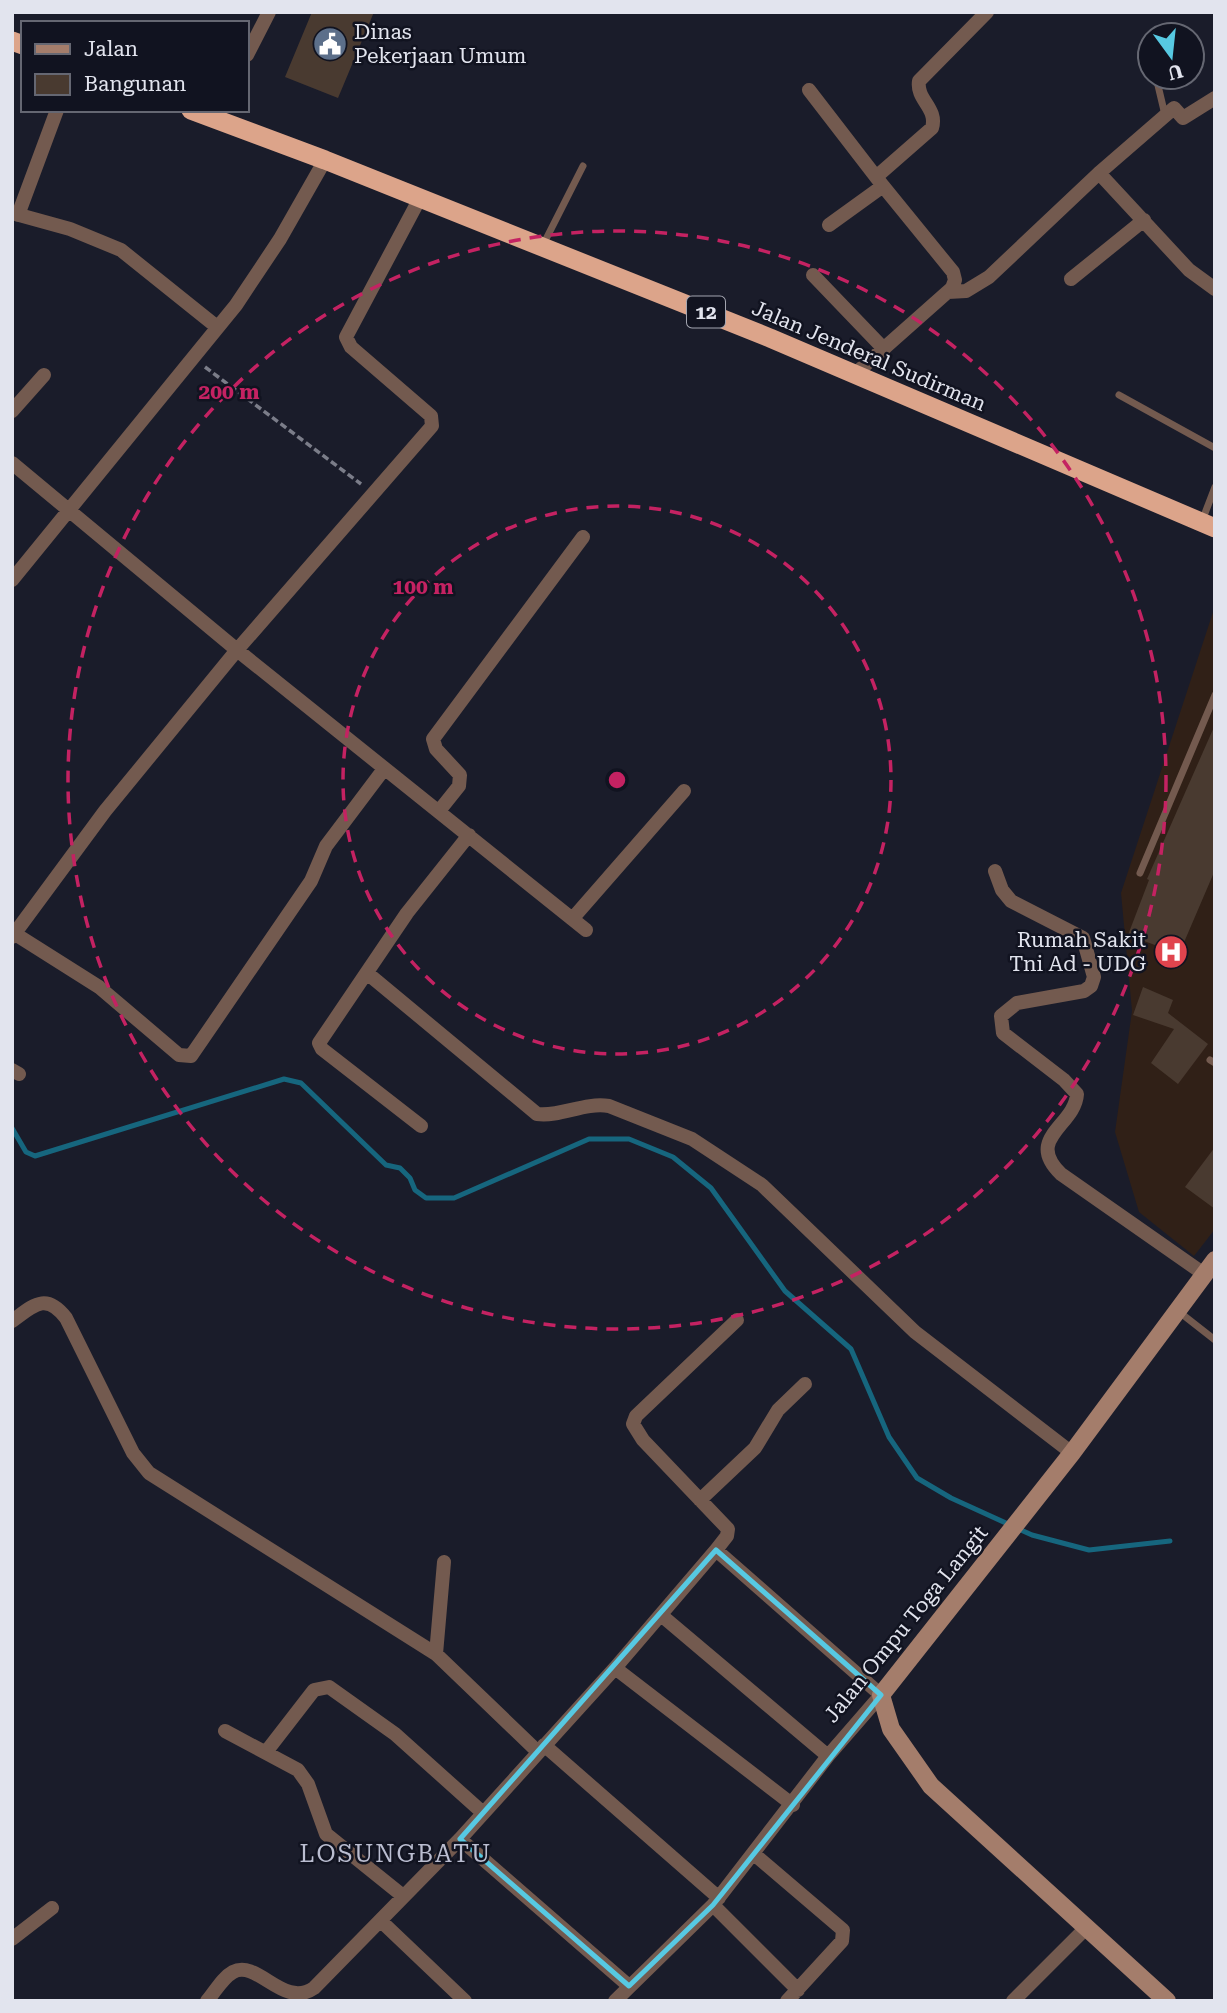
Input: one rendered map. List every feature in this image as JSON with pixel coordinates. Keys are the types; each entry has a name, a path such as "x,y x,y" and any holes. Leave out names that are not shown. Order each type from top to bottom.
{"highway":[{"name":"Jalan Jenderal Sudirman","path":"215,115 855,374 1208,525"}],"main road":[{"name":"Jalan Ompu Toga Langit","path":"881,1695 1072,1452 1209,1267"},
{"path":"881,1695 891,1729 931,1786 1167,2001"}],"street":[{"path":"248,53 269,12"},
{"path":"829,225 880,181 932,128 933,116 920,93 919,81 980,15"},
{"path":"809,90 953,272 954,285 948,292 855,374"},
{"path":"948,292 967,291 989,278 1099,173 1174,108 1183,118 1215,98"},
{"path":"56,112 15,214 70,229 121,250 217,327"},
{"path":"12,580 193,358 258,273 325,160"},
{"path":"1099,173 1188,270 1215,289"},
{"path":"384,769 326,846 311,881 191,1056 179,1055 99,987 13,934 105,811 237,650 421,441 434,421 351,347 346,337 421,198"},
{"path":"1071,279 1144,220"},
{"path":"813,275 884,349"},
{"path":"12,411 44,375"},
{"path":"12,463 237,650 586,930"},
{"path":"439,811 459,786 460,775 436,749 433,738 583,537"},
{"path":"573,918 684,791"},
{"path":"421,1126 319,1046 321,1038 407,912 469,835"},
{"path":"995,871 1002,890 1011,901 1083,938 1094,977 1091,986 1084,991 1017,1003 1001,1016 1003,1033 1064,1080 1077,1094 1075,1104 1049,1142 1050,1161 1061,1174 1209,1267"},
{"path":"367,973 537,1114 547,1115 594,1104 609,1105 692,1139 733,1165 762,1185 915,1332 1072,1452"},
{"path":"12,1321 36,1305 50,1303 57,1306 66,1318 133,1453 149,1473 436,1654 716,1901 798,1990"},
{"path":"207,2001 227,1976 243,1970 295,1993 308,1992 382,1922 403,1896 460,1839 615,1668 727,1536 728,1529 643,1440 633,1428 633,1420 737,1320"},
{"path":"701,1500 755,1448 778,1410 805,1384"},
{"path":"716,1550 881,1695"},
{"path":"436,1654 444,1562"},
{"path":"661,1615 828,1756"},
{"path":"615,1668 793,1805"},
{"path":"266,1752 314,1690 329,1687 395,1734 482,1812"},
{"name":"Jalan Ompu Toga Langit","path":"615,2001 716,1901 793,1805 828,1756 881,1695"},
{"path":"225,1731 266,1752 302,1775 326,1834 403,1896"},
{"path":"460,1839 629,1986"},
{"path":"754,1854 843,1930 842,1941 787,2001"},
{"path":"12,1939 52,1908"},
{"path":"382,1922 465,2001"},
{"path":"1013,2001 1086,1928"}],"lane":[{"path":"1159,91 1165,116"},
{"path":"542,247 583,166"},
{"path":"1119,395 1215,448"},
{"path":"1208,525 1215,487"},
{"path":"1140,873 1215,695"},
{"path":"1178,1311 1215,1340"}],"path":[{"path":"193,358 374,494"}],"highlighted area":[{"path":"716,1550 881,1695 713,1905 629,1986 460,1839"}],"shaded area":[{"name":"Rumah Sakit Tni Ad - UDG","path":"1215,606 1215,1229 1194,1256 1139,1212 1115,1132 1132,1011 1121,893"}],"building":[{"name":"Dinas Pekerjaan Umum","path":"312,12 374,12 338,98 285,77"},
{"path":"1214,727 1215,870 1179,954 1128,935 1149,880 1147,879"},
{"path":"1143,987 1173,1000 1168,1013 1208,1044 1178,1084 1151,1063 1174,1029 1133,1015"},
{"path":"1215,1147 1215,1209 1185,1187"}],"waterway":[{"path":"12,1128 26,1152 35,1156 284,1079 301,1083 386,1165 400,1168 410,1178 415,1190 426,1198 454,1198 589,1139 629,1139 673,1157 711,1188 785,1291 851,1349 889,1437 917,1478 951,1498 1032,1535 1089,1550 1170,1541"}],"place":[{"name":"Dinas Pekerjaan Umum","path":"330,44"},
{"name":"Rumah Sakit Tni Ad - UDG","path":"1171,952"}],"district":[{"name":"LOSUNGBATU","path":"396,1854"}]}
